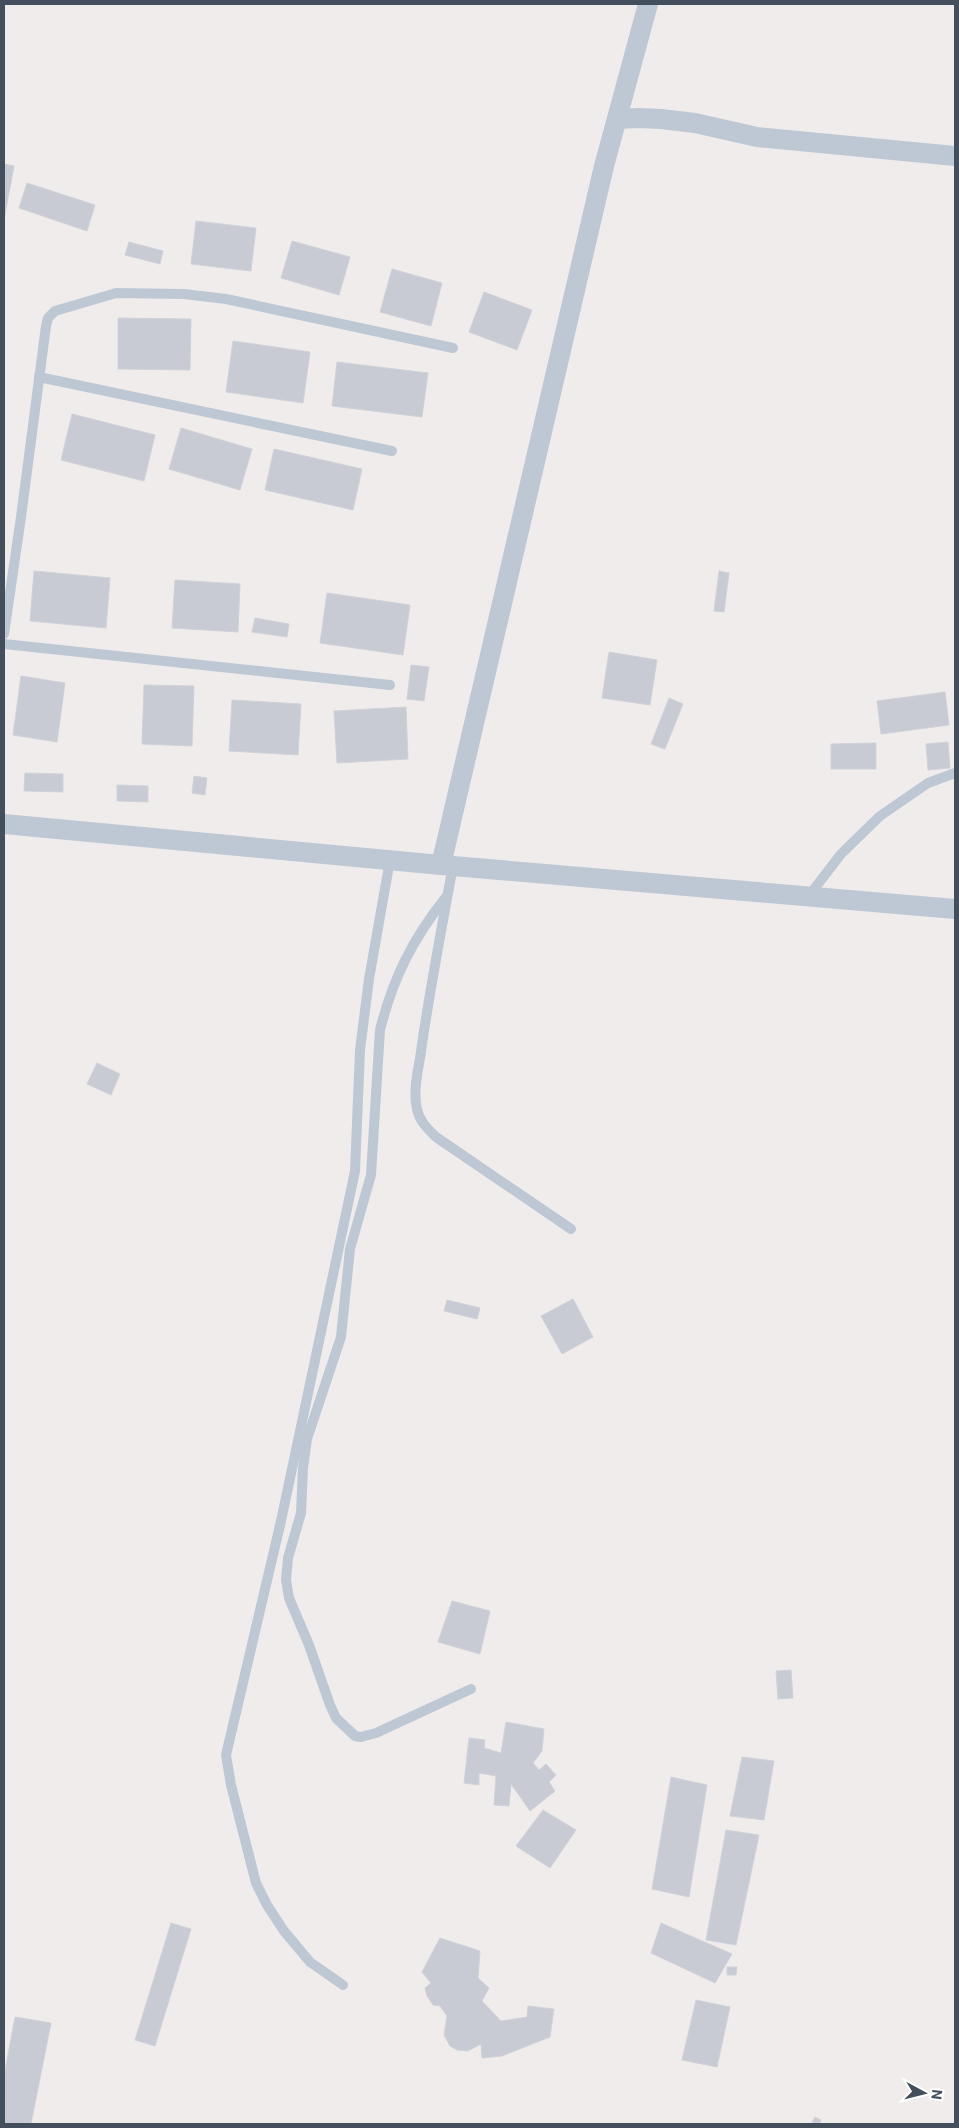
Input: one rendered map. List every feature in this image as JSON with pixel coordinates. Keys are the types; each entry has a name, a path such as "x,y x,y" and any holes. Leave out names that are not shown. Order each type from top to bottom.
{"street":[{"path":"447,866 551,388 617,120 648,4"},
{"path":"617,120 661,119 695,123 756,138 955,156"},
{"path":"4,824 447,866 955,909"}],"lane":[{"path":"4,634 46,326 51,314 65,307 116,293 184,294 226,299 453,348"},
{"path":"39,377 392,451"},
{"path":"4,644 390,685"},
{"path":"808,897 841,854 880,816 928,783 955,773"},
{"path":"342,1986 310,1962 284,1931 267,1905 256,1883 231,1784 226,1754 281,1521 355,1171 360,1050 369,979 390,860"},
{"path":"447,866 447,896 430,990 417,1089 417,1111 424,1124 436,1137 571,1229"},
{"path":"447,896 428,920 401,967 380,1030 371,1175 350,1248 341,1337 307,1439 303,1468 301,1513 288,1558 286,1580 289,1598 309,1645 330,1705 336,1718 355,1736 361,1737 376,1733 471,1689"}],"building":[{"path":"4,164 14,166 4,220"},
{"path":"27,183 95,205 87,231 19,208"},
{"path":"196,221 256,228 251,271 191,264"},
{"path":"292,241 350,257 339,295 281,278"},
{"path":"129,242 163,251 160,264 125,255"},
{"path":"392,269 442,283 431,326 380,312"},
{"path":"484,292 532,310 517,350 469,332"},
{"path":"118,318 191,319 190,370 118,369"},
{"path":"233,341 310,352 303,403 226,392"},
{"path":"337,362 428,373 422,417 332,406"},
{"path":"72,414 155,435 144,481 61,460"},
{"path":"181,428 252,449 240,490 169,469"},
{"path":"274,449 362,469 353,510 265,490"},
{"path":"34,571 110,578 106,628 30,621"},
{"path":"719,571 729,573 724,612 714,611"},
{"path":"175,580 240,584 238,632 172,628"},
{"path":"327,593 410,605 403,655 320,643"},
{"path":"255,618 289,624 287,637 252,632"},
{"path":"609,652 657,660 650,705 602,698"},
{"path":"411,665 429,667 424,701 407,699"},
{"path":"21,676 65,683 57,742 13,735"},
{"path":"144,685 194,686 192,746 142,744"},
{"path":"945,692 949,725 881,734 877,701"},
{"path":"669,698 683,704 665,749 651,744"},
{"path":"232,700 301,704 298,755 229,751"},
{"path":"406,707 408,759 337,763 334,711"},
{"path":"948,742 950,768 928,770 926,744"},
{"path":"876,743 876,769 831,769 831,744"},
{"path":"25,773 63,774 63,792 24,791"},
{"path":"194,776 207,778 205,795 192,793"},
{"path":"117,785 148,786 148,802 117,801"},
{"path":"97,1063 120,1074 111,1095 87,1084"},
{"path":"573,1299 593,1337 562,1354 541,1316"},
{"path":"447,1300 480,1308 477,1319 444,1311"},
{"path":"452,1601 490,1611 480,1654 438,1642"},
{"path":"791,1670 793,1698 778,1699 776,1671"},
{"path":"506,1722 544,1729 542,1751 533,1763 539,1770 546,1764 556,1775 549,1782 555,1791 530,1811 511,1784 509,1806 494,1805 496,1776 479,1773 479,1785 464,1783 469,1738 485,1740 484,1748 501,1753"},
{"path":"742,1757 774,1761 764,1820 730,1816"},
{"path":"671,1777 707,1785 689,1897 652,1889"},
{"path":"543,1810 576,1830 550,1868 516,1846"},
{"path":"726,1830 759,1835 736,1945 706,1940"},
{"path":"171,1923 191,1929 155,2046 135,2040"},
{"path":"661,1923 732,1954 715,1983 651,1953"},
{"path":"440,1938 480,1951 478,1978 489,1988 482,2001 501,2021 527,2017 528,2006 554,2009 550,2037 502,2056 482,2058 481,2044 468,2051 457,2050 450,2046 444,2035 447,2016 440,2006 433,2005 427,1996 425,1988 431,1983 422,1972"},
{"path":"727,1967 737,1967 736,1975 727,1975"},
{"path":"696,2000 730,2007 717,2067 682,2060"},
{"path":"15,2017 51,2023 31,2124 4,2124 4,2076"},
{"path":"815,2117 821,2120 819,2124 812,2122"}]}
